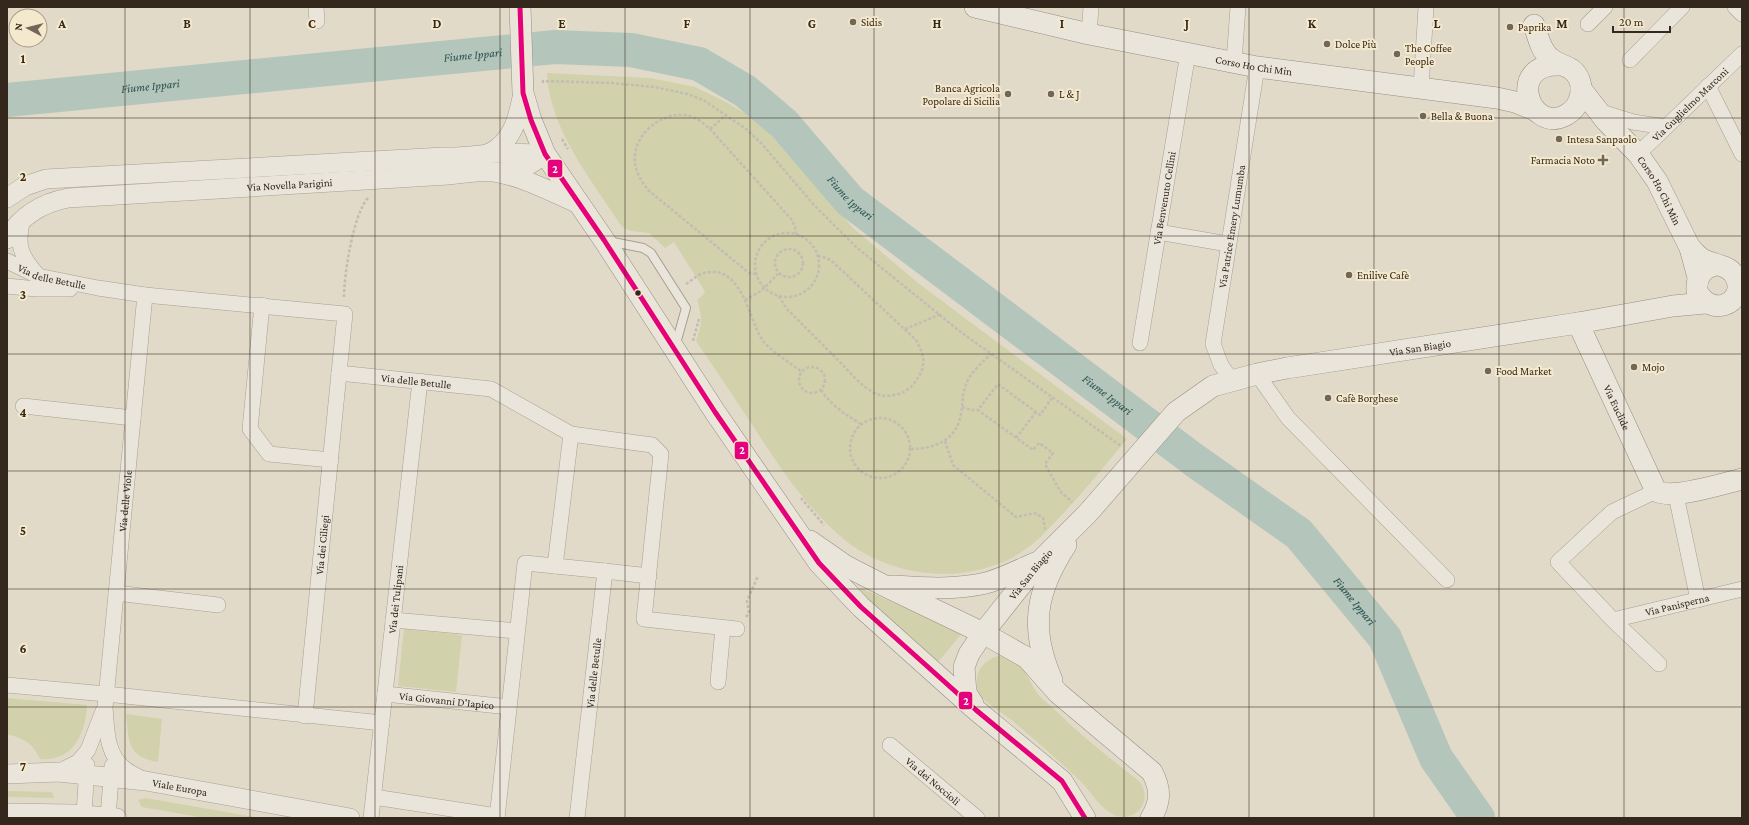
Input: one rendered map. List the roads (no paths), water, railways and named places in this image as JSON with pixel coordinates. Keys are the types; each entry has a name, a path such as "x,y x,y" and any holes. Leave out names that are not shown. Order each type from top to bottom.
{"main road":[{"path":"520,7 523,93 531,120 545,154 604,240 684,347 798,533 819,563 861,607 976,710 1062,781 1099,818"},
{"name":"Corso Ho Chi Min","path":"975,7 1089,34 1234,62 1497,98 1515,102 1534,110"},
{"path":"1534,16 1541,47 1550,58 1571,70 1578,78 1581,89 1580,100 1574,109 1565,116"},
{"path":"1534,16 1527,92 1529,101 1534,110 1544,116 1554,118 1565,116 1602,116"},
{"path":"1529,82 1533,74 1540,68 1550,64 1561,65"},
{"name":"Corso Ho Chi Min","path":"1581,89 1602,116 1638,154 1657,181 1690,248 1697,280"},
{"path":"1690,248 1701,258 1716,265 1730,269 1738,277 1736,300 1718,307 1705,303 1697,291 1697,280"},
{"path":"1673,306 1697,280 1703,271 1716,265"},
{"name":"Via San Biagio","path":"976,710 966,693 964,667 969,654 983,633 1082,509 1131,452 1176,412 1213,386 1257,374 1578,323 1673,306 1705,303"},
{"name":"Via Euclide","path":"1578,323 1666,493"},
{"path":"1666,493 1742,479"},
{"path":"1058,693 1045,665 1037,623 1041,601 1055,562 1082,509"},
{"path":"798,533 846,566 983,633 1027,658 1058,693 1152,772 1160,792 1159,802 1151,818"},
{"path":"883,585 914,588 970,586 1008,576 1041,560"},
{"path":"1062,781 1085,818"}],"street":[{"path":"1089,34 1091,7"},
{"path":"1234,62 1238,7"},
{"path":"1421,88 1426,7"},
{"path":"1588,24 1605,7"},
{"path":"1630,60 1682,7"},
{"path":"1735,7 1742,14"},
{"name":"Via Benvenuto Cellini","path":"1140,343 1188,53"},
{"name":"Via Guglielmo Marconi","path":"1638,154 1742,54"},
{"name":"Via Patrice Emery Lumumba","path":"1232,381 1221,365 1213,344 1257,66"},
{"path":"1708,86 1742,154"},
{"path":"489,153 502,143 512,132 517,122 523,93"},
{"path":"1602,116 1666,127"},
{"name":"Via Novella Parigini","path":"7,198 25,186 46,179 436,158 489,153 545,154"},
{"path":"493,172 516,171 526,168 545,154"},
{"name":"Via Novella Parigini","path":"7,239 23,218 37,208 52,201 68,198 386,178 493,172 528,181 581,206"},
{"path":"23,218 20,232 20,248 25,261 38,276"},
{"path":"1158,232 1228,244"},
{"name":"Via delle Betulle","path":"7,261 38,276 98,288 145,295 345,314 339,373 491,390 571,434 652,445 661,454 644,619 735,625 718,682"},
{"name":"Via delle Betulle","path":"7,286 36,289 98,288"},
{"name":"Via delle Viole","path":"105,701 145,295"},
{"path":"262,305 250,429 269,454 330,460"},
{"name":"Via dei Ciliegi","path":"306,716 339,373"},
{"path":"1257,374 1288,418 1447,580"},
{"name":"Via dei Tulipani","path":"371,818 420,381"},
{"path":"23,406 133,418"},
{"path":"555,566 571,434"},
{"path":"1659,664 1613,620 1558,562 1612,512 1666,493"},
{"name":"Via Euclide","path":"1666,493 1698,600"},
{"path":"374,797 497,817 525,563 648,576"},
{"name":"Via delle Betulle","path":"577,818 605,571"},
{"name":"Via Panisperna","path":"1613,620 1742,589"},
{"path":"116,593 218,605"},
{"path":"393,620 517,631"},
{"path":"7,685 105,701 382,723"},
{"name":"Via Giovanni D'Iapico","path":"385,694 509,707"},
{"path":"84,815 88,750 105,701"},
{"path":"105,701 108,744 113,755 124,768 146,781"},
{"name":"Via dei Noccioli","path":"890,745 977,818"},
{"path":"58,772 78,762 88,750"},
{"path":"7,813 84,815 113,818 111,776 113,755"},
{"name":"Viale Europa","path":"7,774 58,772 111,776 350,818"},
{"path":"1062,781 1072,818"}],"lane":[{"path":"604,240 643,248 651,253 686,308 684,347"}],"waterway":[{"name":"Fiume Ippari","path":"7,100 555,47 631,50 699,64 745,91 784,124 850,201 1194,460 1299,534 1385,638 1436,758 1478,818"}],"place":[{"name":"Sidis","path":"853,22"},
{"name":"Paprika","path":"1510,27"},
{"name":"Dolce Più","path":"1327,44"},
{"name":"The Coffee People","path":"1397,54"},
{"name":"Banca Agricola Popolare di Sicilia","path":"1008,94"},
{"name":"L & J","path":"1051,94"},
{"name":"Bella & Buona","path":"1423,116"},
{"name":"Intesa Sanpaolo","path":"1559,139"},
{"name":"Farmacia Noto","path":"1603,160"},
{"name":"Enilive Cafè","path":"1349,275"},
{"name":"Mojo","path":"1634,367"},
{"name":"Food Market","path":"1488,371"},
{"name":"Cafè Borghese","path":"1328,398"}]}
